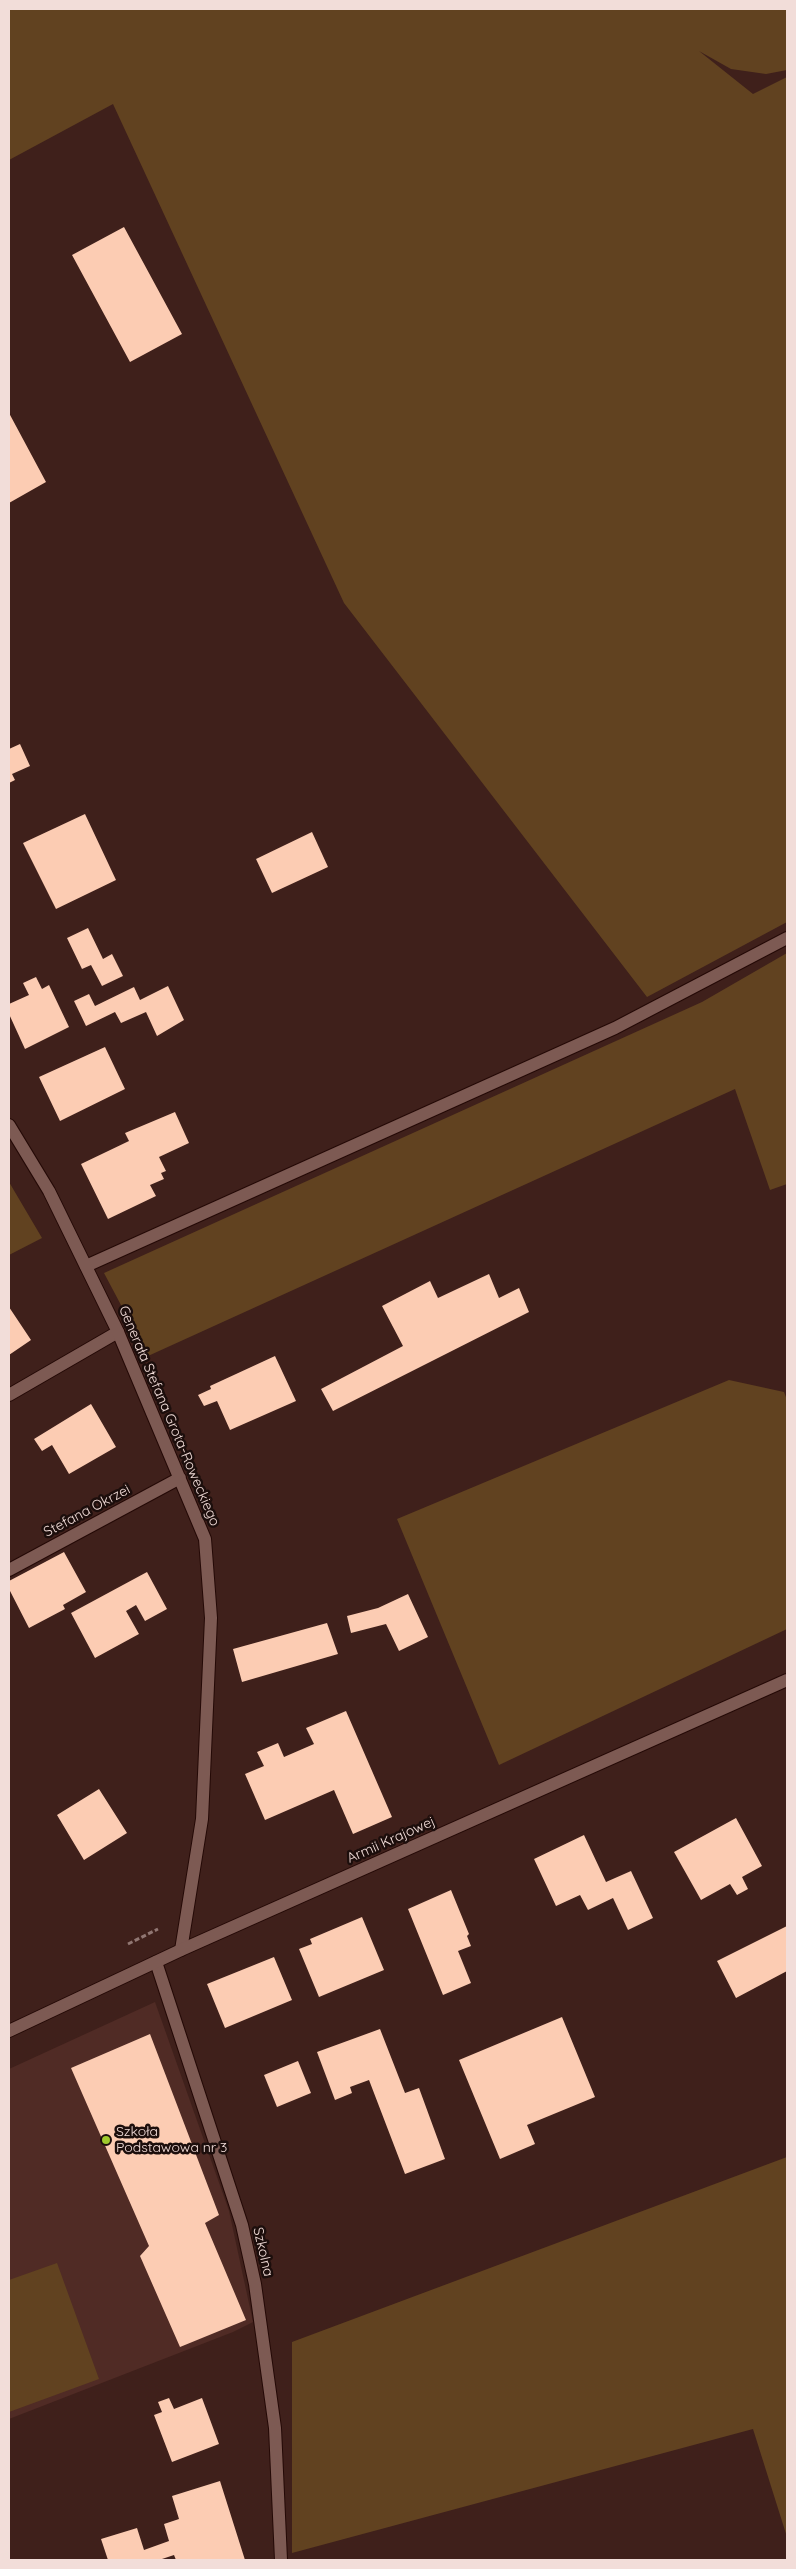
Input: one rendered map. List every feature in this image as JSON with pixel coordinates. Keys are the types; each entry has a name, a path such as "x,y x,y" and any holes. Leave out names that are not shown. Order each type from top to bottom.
{"street":[{"path":"86,1266 616,1028 787,938"},
{"name":"Generała Stefana Grota-Roweckiego","path":"9,1125 49,1191 118,1332 206,1539 211,1618 202,1819 182,1950"},
{"path":"9,1396 118,1332"},
{"name":"Stefana Okrzei","path":"9,1570 180,1478"},
{"name":"Armii Krajowej","path":"9,2031 182,1950 787,1680"},
{"name":"Szkolna","path":"156,1962 242,2225 255,2284 276,2428 281,2560"}],"shaded area":[{"path":"9,9 787,9 787,70 766,74 731,69 699,51 753,94 787,77 787,922 647,997 344,603 113,104 9,160"},
{"path":"787,953 787,1184 770,1190 735,1089 148,1356 104,1273 702,1002"},
{"path":"9,1182 42,1238 9,1255"},
{"path":"729,1380 784,1392 787,1400 787,1629 499,1765 397,1519"},
{"name":"Szkoła Podstawowa nr 3","path":"155,2002 229,2211 253,2322 233,2332 9,2419 9,2069"},
{"path":"787,2157 787,2537 753,2429 292,2553 292,2342"},
{"path":"57,2263 99,2379 9,2412 9,2280"}],"building":[{"path":"124,227 182,334 130,362 72,255"},
{"path":"9,413 46,482 9,503"},
{"path":"20,744 30,766 12,774 15,780 9,783 9,749"},
{"path":"85,814 116,880 56,909 23,843"},
{"path":"312,832 328,867 272,893 256,859"},
{"path":"88,928 103,959 112,954 123,976 102,986 91,965 82,969 67,938"},
{"path":"36,977 42,989 49,985 69,1027 25,1049 9,1014 9,1004 29,995 23,983"},
{"path":"168,986 184,1020 157,1036 146,1012 121,1023 115,1012 86,1026 74,1001 89,994 95,1006 134,987 140,1000"},
{"path":"105,1047 125,1089 60,1121 39,1077"},
{"path":"175,1112 189,1143 159,1157 166,1171 161,1173 164,1179 150,1185 156,1196 108,1219 81,1164 129,1141 125,1133"},
{"path":"489,1274 499,1298 519,1288 529,1312 333,1411 321,1389 403,1346 382,1306 430,1281 438,1298"},
{"path":"9,1307 31,1340 9,1355"},
{"path":"275,1356 296,1401 230,1430 217,1401 204,1406 198,1395 211,1389 210,1386"},
{"path":"91,1404 116,1447 69,1474 52,1445 42,1451 34,1439"},
{"path":"64,1552 86,1592 63,1605 65,1609 29,1628 9,1589 9,1581"},
{"path":"147,1572 167,1609 145,1621 136,1605 126,1611 139,1634 95,1658 71,1613"},
{"path":"408,1594 428,1637 399,1651 386,1624 351,1633 347,1616 378,1608"},
{"path":"327,1623 338,1654 242,1682 233,1649"},
{"path":"346,1711 392,1817 353,1834 334,1790 265,1820 245,1774 264,1766 257,1752 278,1743 284,1757 314,1744 306,1728"},
{"path":"99,1789 127,1833 84,1860 57,1815"},
{"path":"736,1818 762,1866 742,1877 748,1889 737,1895 730,1884 701,1900 674,1852"},
{"path":"584,1835 606,1882 631,1871 653,1918 628,1930 613,1898 588,1910 580,1895 556,1906 534,1859"},
{"path":"451,1890 469,1934 467,1936 471,1946 458,1951 471,1983 443,1995 408,1909"},
{"path":"362,1917 384,1970 319,1997 299,1949 312,1944 310,1939"},
{"path":"787,1926 787,1971 736,1998 717,1961"},
{"path":"274,1957 292,2000 225,2028 207,1984"},
{"path":"562,2017 595,2097 527,2125 535,2144 500,2159 459,2060"},
{"path":"380,2029 405,2093 419,2088 445,2159 405,2174 369,2080 350,2087 352,2093 335,2100 317,2052"},
{"path":"150,2034 219,2215 205,2223 246,2320 180,2347 140,2256 149,2246 71,2068"},
{"path":"298,2061 311,2093 277,2107 264,2075"},
{"path":"169,2398 174,2409 202,2398 219,2444 172,2462 154,2415 162,2412 158,2402"},
{"path":"220,2481 245,2560 176,2560 174,2555 159,2560 108,2560 101,2539 137,2528 144,2550 169,2541 164,2524 179,2519 172,2496"}],"place":[{"name":"Szkoła Podstawowa nr 3","path":"106,2140"}]}
